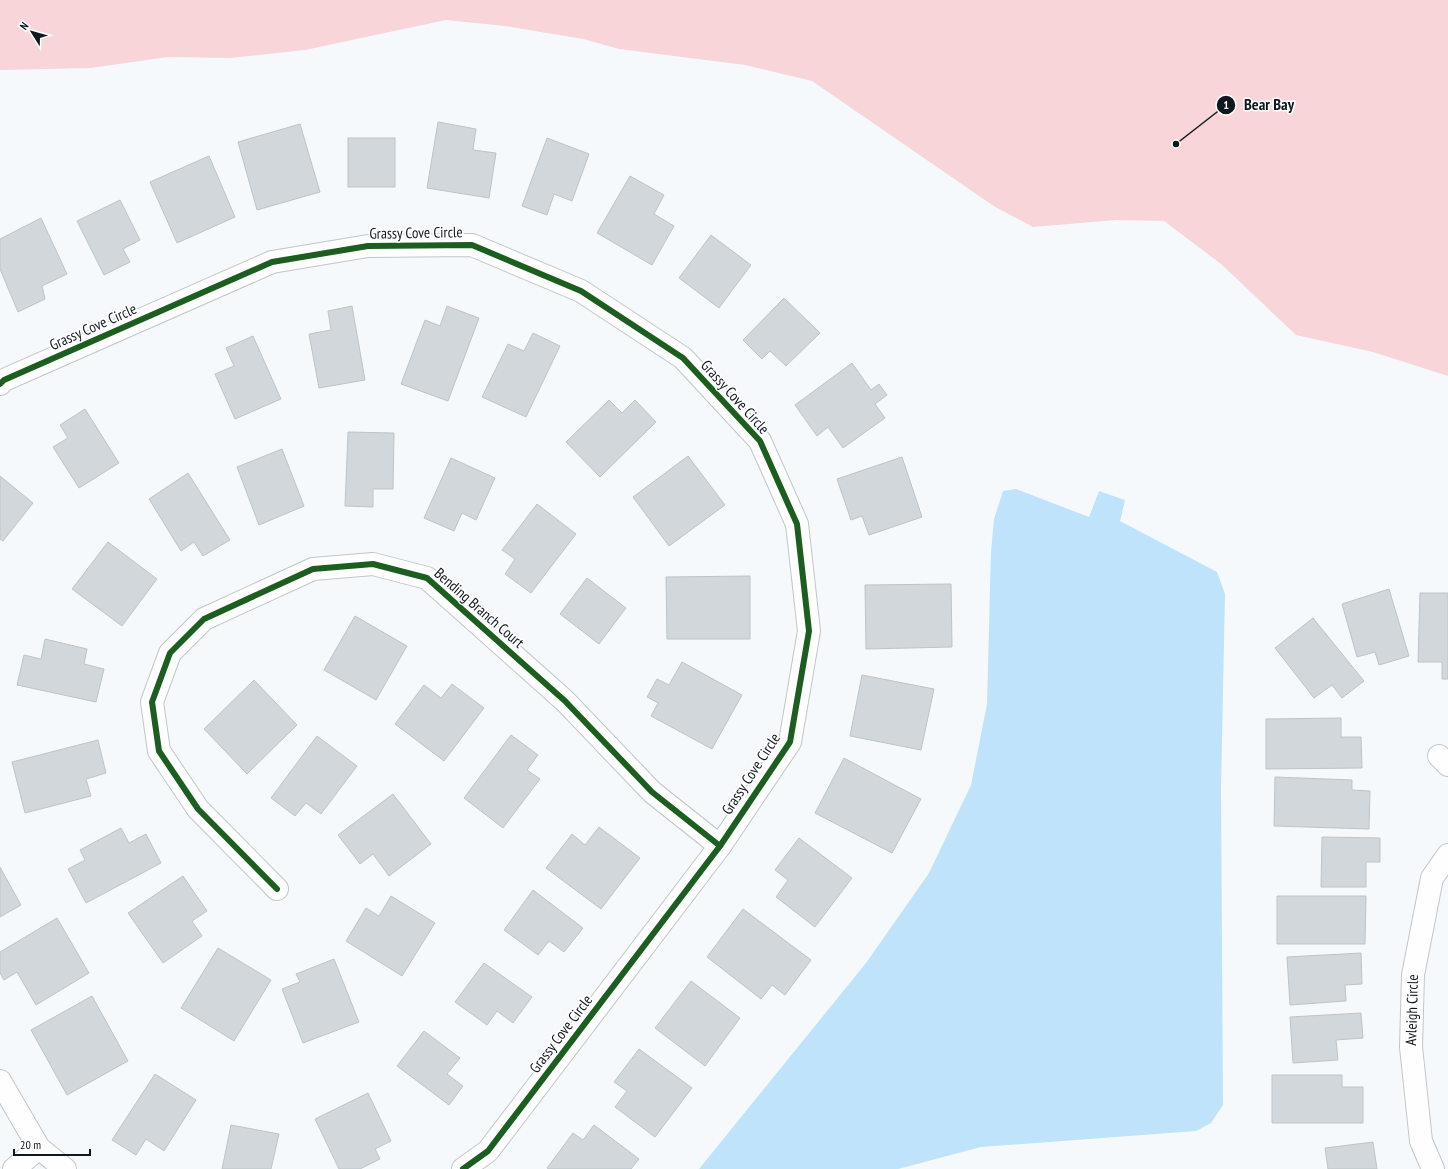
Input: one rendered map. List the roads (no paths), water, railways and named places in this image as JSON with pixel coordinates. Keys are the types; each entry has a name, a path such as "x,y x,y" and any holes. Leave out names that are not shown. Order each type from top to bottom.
{"street":[{"name":"Grassy Cove Circle","path":"1,380 272,262 368,246 472,245 587,295 682,358 760,441 797,524 809,631 790,742 720,846 488,1151 463,1169"},
{"name":"Bending Branch Court","path":"277,889 198,809 189,796 159,751 152,702 170,653 204,619 313,569 373,564 426,578 566,701 652,792 720,846"},
{"name":"Avleigh Circle","path":"1434,1169 1421,1140 1411,1047 1413,975 1432,878 1448,855"},
{"path":"0,1080 39,1148 65,1169"},
{"path":"14,1169 39,1148"}],"water":[{"path":"1016,489 1089,517 1099,491 1125,500 1120,521 1217,572 1225,594 1221,788 1223,1105 1211,1123 1196,1131 981,1147 898,1169 699,1169 866,963 929,873 971,785 987,704 991,552 994,519 1003,491"}],"place":[{"name":"Bear Bay","path":"1176,144"}]}
